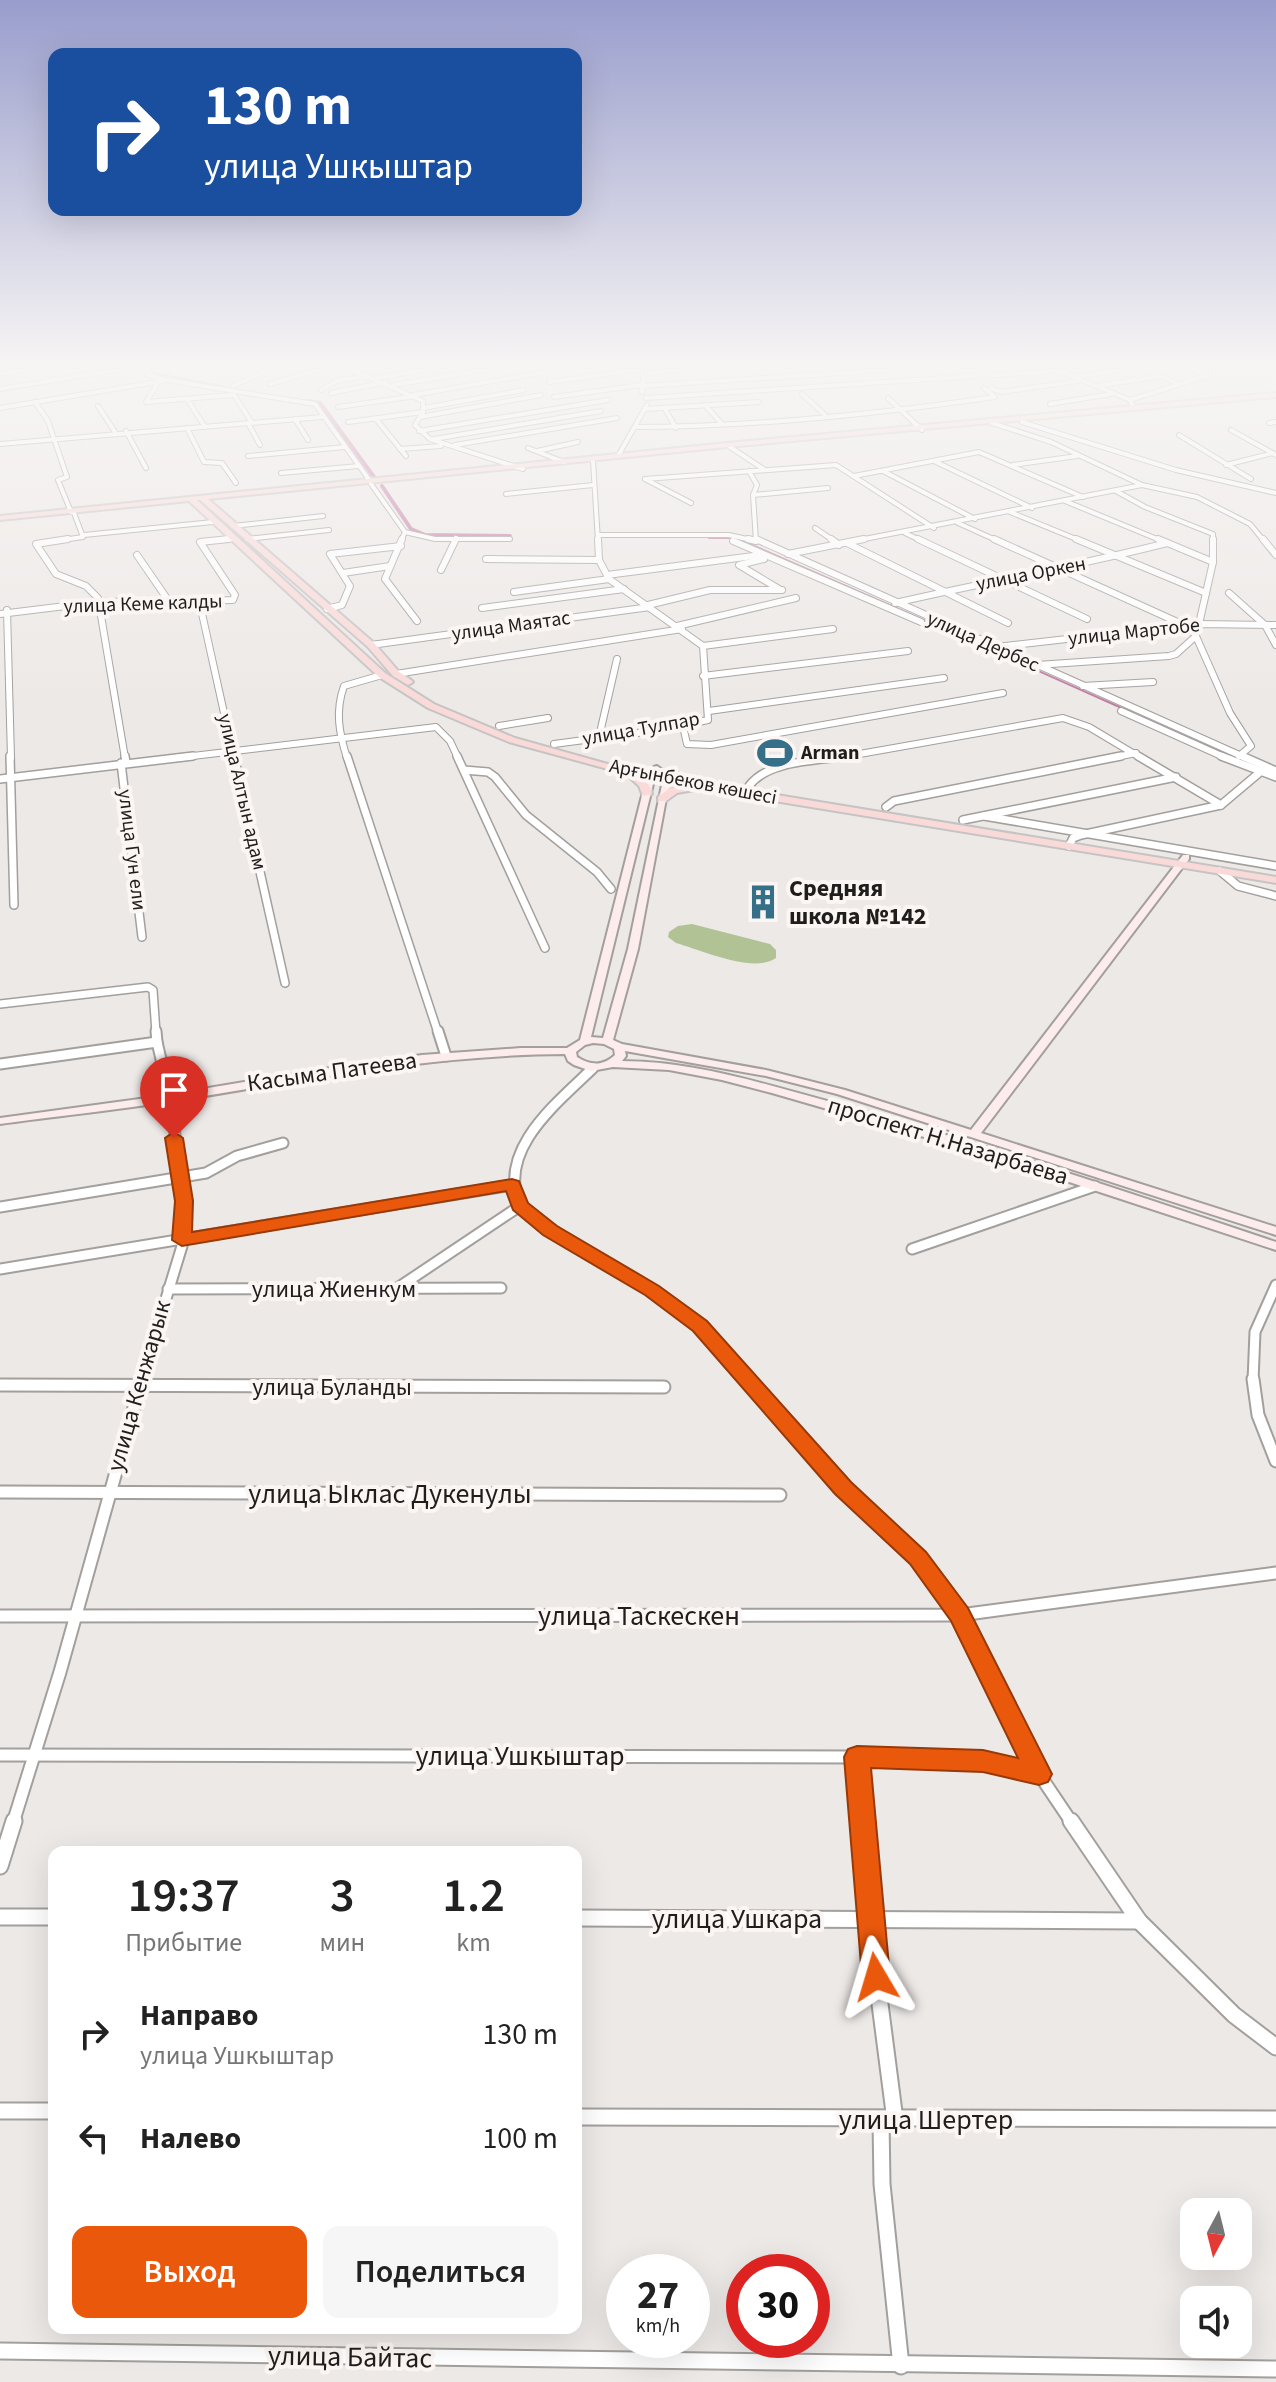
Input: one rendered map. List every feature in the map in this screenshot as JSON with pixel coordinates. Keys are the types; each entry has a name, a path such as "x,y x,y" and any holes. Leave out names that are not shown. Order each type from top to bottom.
{"main road":[{"path":"0,519 387,480"},
{"path":"72,512 370,482"},
{"path":"214,509 228,498"},
{"name":"Арғынбеков көшесі","path":"198,501 214,509 371,645 396,674 443,702 499,726 654,773"},
{"name":"Арғынбеков көшесі","path":"198,501 213,522 382,675 431,706 512,740 626,771 886,807 1276,880"},
{"path":"279,581 292,579"},
{"path":"626,771 644,785 647,794"},
{"path":"585,1041 654,773"},
{"path":"593,1068 580,1065 572,1059 570,1051 585,1041 607,1041 633,949 662,799 671,776"},
{"name":"Арғынбеков көшесі","path":"671,776 707,787 1074,840"},
{"path":"662,799 674,790 707,787"},
{"path":"975,1133 1183,861"},
{"name":"Арғынбеков көшесі","path":"1183,861 1273,868"},
{"name":"проспект Н.Назарбаева","path":"607,1041 619,1047 766,1073 975,1133 1276,1231"},
{"path":"614,1064 621,1056 619,1047"},
{"name":"Касыма Патеева","path":"0,1121 446,1056 570,1051"},
{"name":"проспект Н.Назарбаева","path":"593,1068 614,1064 678,1068 776,1090 1095,1186 1276,1246"}],"street":[{"path":"58,480 84,535"},
{"path":"593,480 599,560 608,577 703,646 833,629"},
{"path":"647,480 691,503"},
{"path":"754,480 757,485 753,495 756,541"},
{"path":"860,480 934,528"},
{"path":"901,480 975,519"},
{"path":"974,480 1032,508"},
{"path":"1045,480 1084,497"},
{"path":"1132,480 1197,497 1250,524 1276,555"},
{"path":"1220,480 1276,493"},
{"path":"370,482 405,532 425,538 510,539"},
{"path":"506,494 593,485"},
{"path":"396,674 487,656 533,653 680,628 796,598 739,565 770,556 934,528 1142,485"},
{"path":"753,495 828,488"},
{"path":"1116,491 1145,507 1213,534 1213,562 1199,624"},
{"path":"1065,501 1213,562"},
{"path":"1010,512 1206,593"},
{"path":"233,526 323,516"},
{"path":"98,602 86,586 56,574 36,544 84,535 213,522"},
{"path":"958,523 1184,625 1196,636 1230,713 1251,746 1239,756"},
{"path":"815,528 839,545"},
{"path":"247,539 329,530"},
{"path":"405,532 390,566 387,583 417,621"},
{"path":"905,533 1087,619"},
{"name":"улица Дербес","path":"598,535 729,535 756,541 1239,756 1275,775"},
{"name":"улица Дербес","path":"744,538 733,541 1259,773 1275,775"},
{"name":"улица Кеме калды","path":"2,612 98,602 229,601 235,595 200,542 231,539"},
{"path":"441,570 456,539"},
{"path":"847,543 1008,623"},
{"name":"улица Оркен","path":"895,603 1001,579 1062,570 1167,543"},
{"path":"327,609 342,605 350,586 330,554 401,546"},
{"path":"137,555 168,600"},
{"path":"514,592 745,555 770,556"},
{"path":"486,559 599,560"},
{"path":"343,573 390,566"},
{"path":"482,608 624,589"},
{"name":"улица Маятас","path":"371,645 649,606 710,590 782,590"},
{"path":"1229,593 1265,625 1276,645"},
{"name":"улица Алтын адам","path":"199,600 285,983"},
{"name":"улица Гун ели","path":"98,602 123,763 142,937"},
{"path":"2,612 14,905"},
{"name":"улица Мартобе","path":"993,648 1184,625 1276,625"},
{"path":"1034,666 1169,656 1176,654 1196,636"},
{"name":"улица Тулпар","path":"554,744 708,720 703,646"},
{"path":"703,676 908,651"},
{"path":"599,737 617,659"},
{"path":"382,675 344,686 338,703 340,736 446,1056"},
{"path":"709,711 944,678"},
{"path":"1080,686 1153,682"},
{"path":"683,726 687,744 711,745 1003,693"},
{"path":"499,726 548,718"},
{"path":"749,786 758,774 774,769 1063,718 1089,727 1137,753 1221,805"},
{"path":"0,779 340,736 436,727 450,741 545,948"},
{"path":"886,807 894,801 1137,753"},
{"path":"464,770 488,772 495,777 526,815 597,872 611,889"},
{"path":"1074,840 1221,805 1259,773"},
{"path":"963,820 1176,777"},
{"path":"984,816 1067,830 1074,840 1273,868 1276,855"},
{"path":"1220,871 1226,880 1276,896"},
{"name":"улица Кенжарык","path":"0,1004 148,987 153,990 157,1042 170,1098 184,1201 182,1240 108,1492 76,1617 0,1866"},
{"path":"0,1064 157,1042"},
{"path":"593,1068 543,1119 521,1149 512,1185 520,1206 550,1231 652,1290 700,1326 843,1488 918,1558 960,1615 1039,1774 1139,1921 1234,2015 1276,2047"},
{"path":"0,1207 206,1173 237,1156 283,1143"},
{"path":"0,1269 512,1185"},
{"path":"912,1249 1095,1186"},
{"path":"396,1289 520,1206"},
{"path":"1276,1285 1256,1329 1252,1388 1268,1448 1276,1461"},
{"name":"улица Жиенкум","path":"168,1289 501,1288"},
{"name":"улица Буланды","path":"0,1385 664,1387"},
{"name":"улица Ыклас Дукенулы","path":"0,1492 780,1495"},
{"name":"улица Таскескен","path":"0,1616 960,1615 1276,1573"},
{"name":"улица Ушкыштар","path":"0,1755 857,1757 983,1761 1039,1774"},
{"path":"857,1757 872,1903 869,1919 888,2120 882,2184 901,2366"},
{"path":"0,1917 48,1917"},
{"name":"улица Ушкара","path":"582,1918 1139,1921"},
{"path":"0,2111 48,2111"},
{"name":"улица Шертер","path":"582,2117 1276,2119"},
{"name":"улица Байтас","path":"0,2351 1276,2369"}],"green space":[{"path":"692,924 770,944 776,950 776,958 766,962 741,962 676,943 668,937 669,932 678,926"}],"waterway":[{"path":"382,486 411,529 425,535 510,536"},
{"path":"709,538 733,538"},
{"path":"743,541 983,646"},
{"path":"989,649 1227,755"}],"place":[{"name":"Arman","path":"775,753"},
{"name":"Средняя школа №142","path":"763,902"}],"route":[{"path":"174,1138 184,1201 182,1240 512,1185 520,1206 550,1231 652,1290 700,1326 843,1488 918,1558 960,1615 1039,1774 983,1761 857,1757 876,1977"}]}
